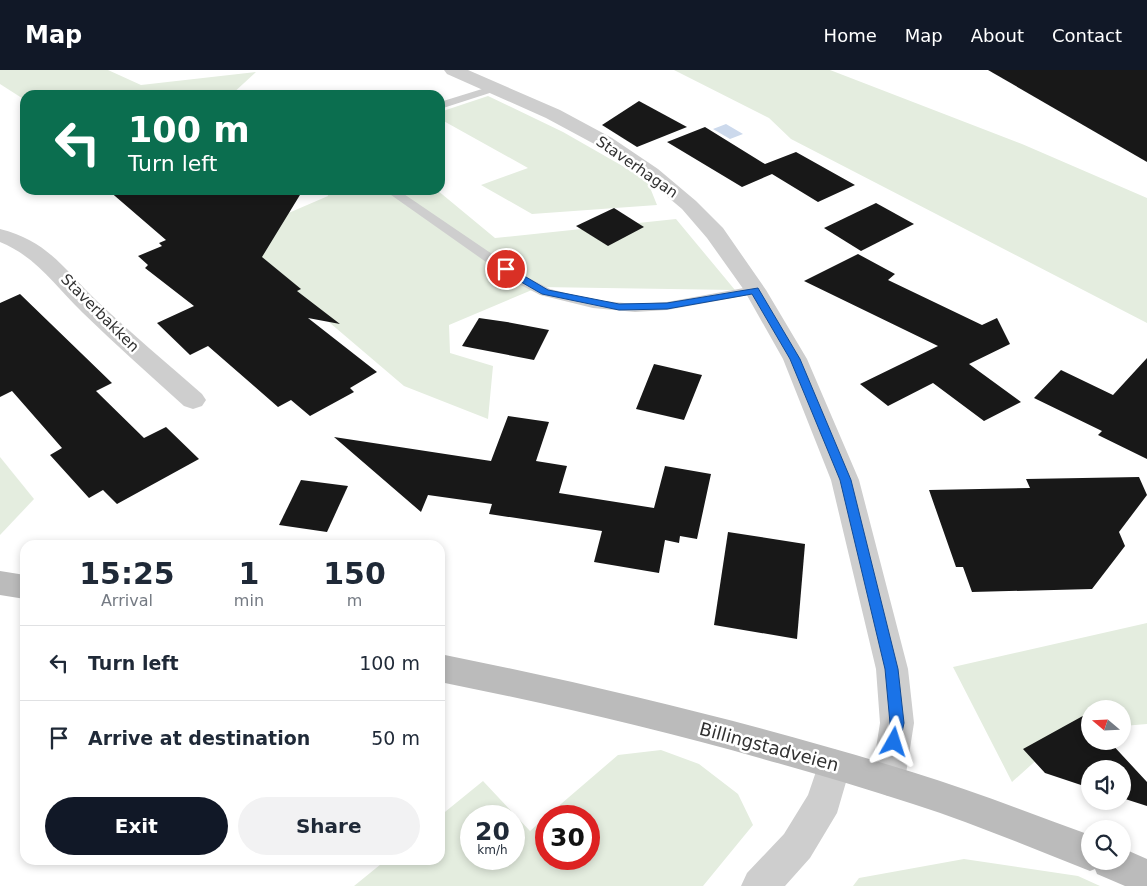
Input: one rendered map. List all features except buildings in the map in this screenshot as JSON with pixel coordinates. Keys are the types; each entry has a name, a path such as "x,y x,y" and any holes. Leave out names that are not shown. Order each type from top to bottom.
{"main road":[{"path":"0,583 20,586"},
{"name":"Billingstadveien","path":"445,669 514,682 711,730 834,764 968,806 1081,850"},
{"path":"1131,870 1147,877"}],"street":[{"name":"Staverhagan","path":"453,70 579,128 651,173 689,204 715,233 755,290 795,359 845,480 892,669 897,723 888,780"},
{"name":"Staverbakken","path":"0,235 21,243 51,264 90,308 193,400"},
{"path":"760,886 797,846 824,801 834,764"}],"lane":[{"path":"445,104 495,88"},
{"path":"397,195 518,278 545,292 593,304 635,308 667,306 755,290"}],"shaded area":[{"path":"0,70 108,70 141,85 256,72 236,90 20,90 20,97 0,84"},
{"path":"674,70 830,70 1022,144 1147,198 1147,323 791,139 769,118"},
{"path":"488,96 563,132 647,180 657,205 532,214 481,185 528,168 445,122 445,110"},
{"path":"443,195 495,238 676,219 735,290 539,287 449,325 450,353 493,366 488,419 404,386 216,226 270,221 328,196"},
{"path":"0,457 34,499 0,535"},
{"path":"1147,623 1147,724 1131,725 1131,700 1081,700 1081,729 1070,730 1012,782 953,667"},
{"path":"661,750 699,764 738,794 753,825 703,886 354,886 380,865 445,865 445,812 483,781 506,805 460,805 460,870 525,870 525,826 530,831 535,827 535,870 600,870 600,805 560,805 618,755"},
{"path":"964,859 1078,876 1100,886 853,886 859,878"}],"water":[{"path":"726,124 743,134 730,139 713,129"}],"route":[{"path":"506,269 534,288 545,292 593,304 619,307 667,306 755,290 795,359 838,457 892,669 897,723 894,742"}]}
